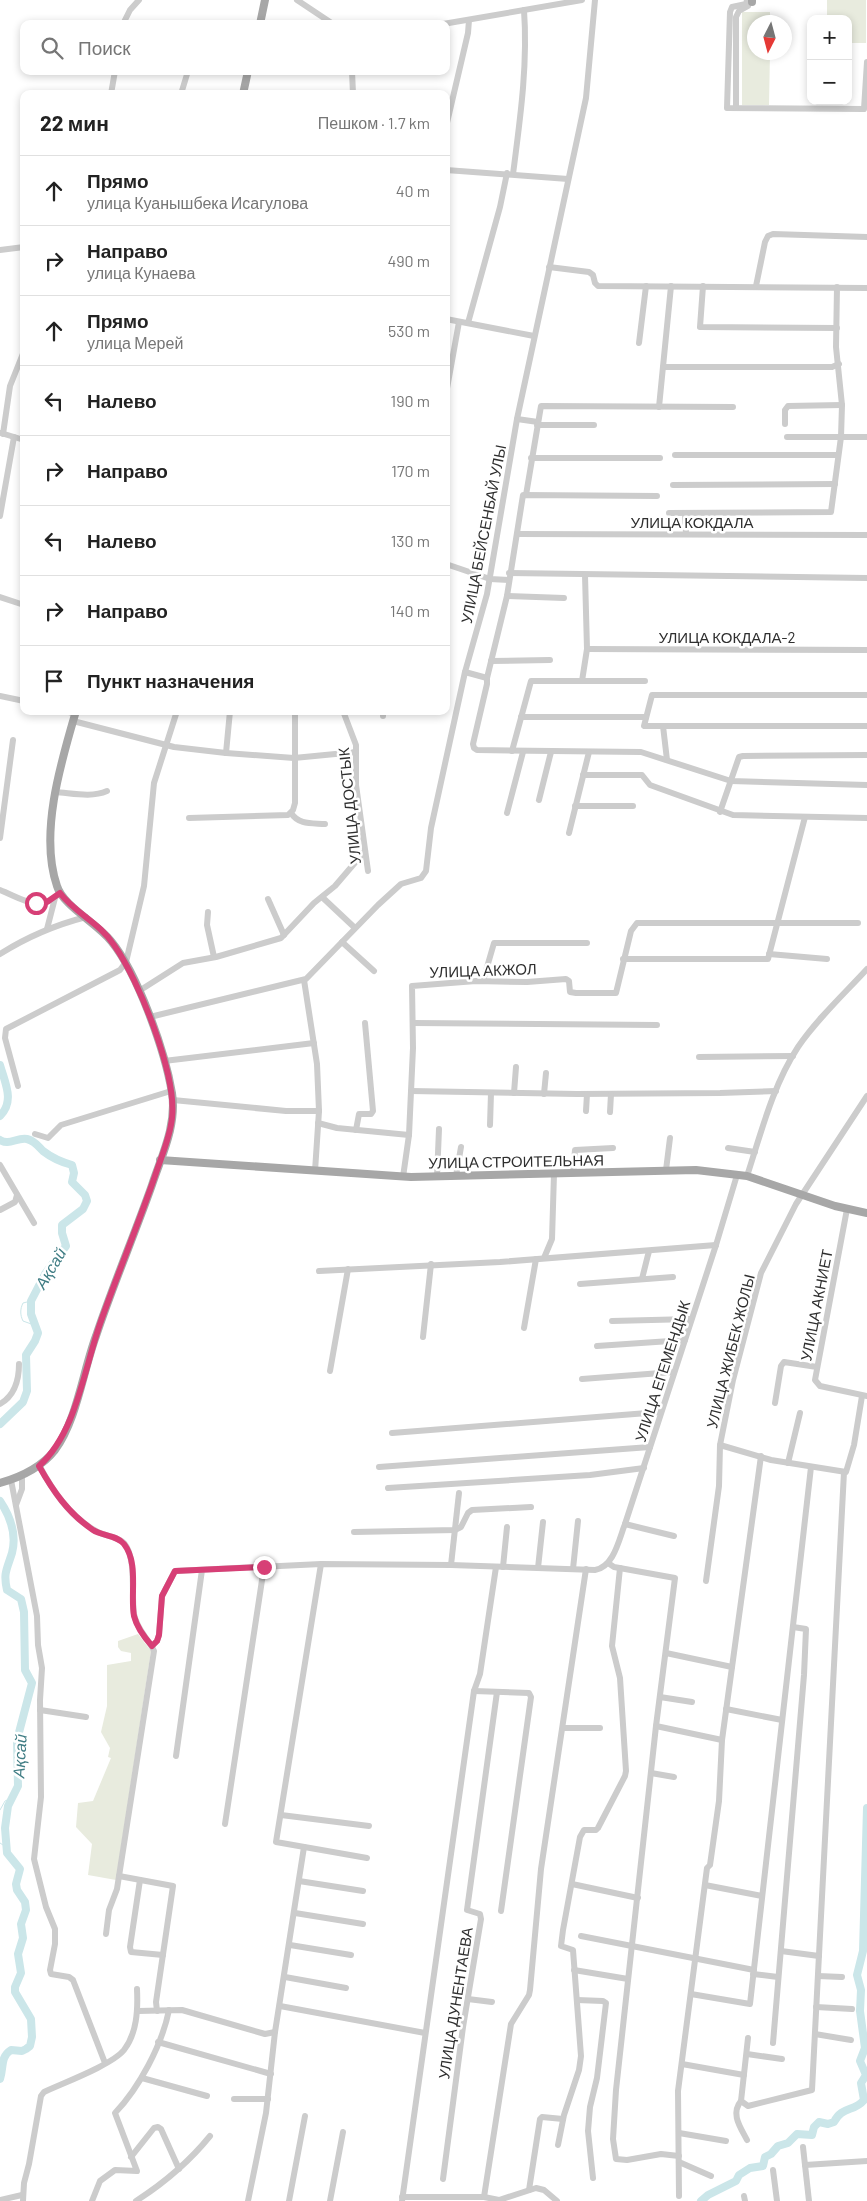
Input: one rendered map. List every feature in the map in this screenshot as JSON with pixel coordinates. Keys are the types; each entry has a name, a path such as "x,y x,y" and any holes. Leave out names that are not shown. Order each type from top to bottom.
{"main road":[{"path":"261,20 265,0"},
{"path":"244,90 247,75"},
{"path":"0,1483 11,1480 39,1466 56,1449 67,1427 101,1320 135,1233 172,1124 173,1100 164,1061 150,1017 126,962 104,932 86,916 57,896 51,844 55,792 74,715"},
{"name":"УЛИЦА СТРОИТЕЛЬНАЯ","path":"160,1160 403,1177 696,1170 747,1176 847,1209 867,1213"}],"street":[{"path":"125,20 130,10 139,0"},
{"path":"297,0 327,20"},
{"path":"450,23 582,0"},
{"name":"УЛИЦА БЕЙСЕНБАЙ УЛЫ","path":"304,980 401,884 421,878 426,871 431,828 465,672 490,579 517,420 589,74 595,0"},
{"path":"751,0 746,4 732,7 730,12 727,108 864,109 867,62"},
{"path":"736,108 736,17 737,13 747,7 751,0"},
{"path":"468,323 510,174 523,92 526,29 524,10"},
{"path":"450,110 468,33 469,20"},
{"path":"112,90 114,75"},
{"path":"182,90 187,75"},
{"path":"352,75 353,90"},
{"path":"450,170 568,179"},
{"path":"756,286 765,242 768,236 773,234 867,236"},
{"path":"0,250 20,248"},
{"path":"549,267 589,272 593,275 598,286 867,288"},
{"path":"639,343 646,286"},
{"path":"659,407 671,286"},
{"path":"703,286 700,327 837,328"},
{"path":"669,513 831,512 841,437 842,405 837,328 838,287"},
{"path":"450,320 534,336"},
{"path":"450,373 460,322"},
{"path":"20,360 10,386 2,434 20,439"},
{"path":"663,367 832,367 839,364"},
{"path":"784,424 785,410 788,406 842,405"},
{"path":"526,495 541,406 733,407"},
{"path":"517,420 538,423 594,424"},
{"path":"787,437 867,436"},
{"path":"0,516 14,437"},
{"path":"675,455 838,454"},
{"path":"531,458 660,458"},
{"path":"673,484 835,484"},
{"path":"657,496 523,495 507,596 487,678 473,744 474,748 477,750 523,752 642,752 731,781 867,785"},
{"path":"685,513 686,534"},
{"name":"УЛИЦА КОКДАЛА","path":"517,534 867,536"},
{"path":"450,565 490,579 585,575 867,578"},
{"path":"582,681 587,649 585,575"},
{"path":"507,596 564,598"},
{"path":"0,597 20,604"},
{"name":"УЛИЦА КОКДАЛА-2","path":"587,649 867,650"},
{"path":"491,660 550,660"},
{"path":"465,672 487,678"},
{"path":"512,751 530,681 645,681"},
{"path":"867,694 652,695 644,726 867,726"},
{"path":"0,696 20,700"},
{"path":"74,715 174,747 294,758 356,752"},
{"path":"18,1086 5,1038 6,1029 120,970 126,962 144,886 154,783 176,715"},
{"path":"226,753 230,715"},
{"path":"189,818 285,817 290,813 295,803 295,715"},
{"name":"УЛИЦА ДОСТЫК","path":"346,715 354,736 356,785 368,871"},
{"path":"521,717 646,718"},
{"path":"663,726 667,760"},
{"path":"0,838 13,740"},
{"path":"507,812 523,752"},
{"path":"539,800 551,752"},
{"path":"569,833 588,752"},
{"path":"720,812 739,757 867,755"},
{"path":"583,775 642,775 650,786 720,812 741,816 867,818"},
{"path":"55,792 90,795 108,791"},
{"path":"575,806 633,806"},
{"path":"290,813 295,820 325,824"},
{"path":"805,817 777,923 768,959 623,959 631,931 637,923 777,923 858,923"},
{"path":"139,991 183,963 214,957 284,935 314,903 335,886 365,851"},
{"path":"0,890 27,903 47,902 57,896"},
{"path":"47,929 57,896"},
{"path":"322,897 355,928"},
{"path":"268,899 284,935"},
{"path":"208,912 207,925 214,957"},
{"path":"0,954 47,929 86,916"},
{"path":"342,942 374,971"},
{"path":"483,981 494,943 587,944"},
{"path":"769,954 827,959"},
{"name":"УЛИЦА АКЖОЛ","path":"403,1177 409,1135 414,1024 412,986 483,981 527,982 566,979 569,981 570,992 576,994 616,993 623,959"},
{"path":"747,1176 776,1091 793,1056 804,1039 867,969"},
{"path":"150,1017 304,980 317,1064 319,1111 315,1171"},
{"path":"356,1130 359,1114 372,1114 373,1112 365,1023"},
{"path":"414,1024 657,1025"},
{"path":"164,1061 314,1043"},
{"path":"699,1057 793,1056"},
{"path":"514,1093 516,1067"},
{"path":"544,1094 546,1073"},
{"path":"411,1090 544,1094 776,1091"},
{"path":"35,1134 48,1138 61,1124 171,1091"},
{"path":"490,1125 492,1092"},
{"path":"586,1094 586,1111"},
{"path":"610,1112 611,1094"},
{"name":"УЛИЦА ЖИБЕК ЖОЛЫ","path":"706,1581 719,1486 720,1445 733,1380 761,1272 796,1204 867,1096"},
{"path":"173,1100 286,1111 319,1111"},
{"path":"318,1123 331,1127 409,1135"},
{"path":"437,1177 439,1130"},
{"path":"666,1170 670,1138"},
{"path":"456,1176 461,1148"},
{"path":"573,1173 575,1150 613,1148"},
{"path":"728,1148 755,1152"},
{"path":"0,1165 34,1223"},
{"path":"544,1258 552,1239 554,1174"},
{"name":"УЛИЦА ЕГЕМЕНДЫК","path":"586,1569 600,1569 608,1563 625,1524 716,1245 736,1175"},
{"path":"0,1210 15,1202 17,1195"},
{"name":"УЛИЦА АКНИЕТ","path":"847,1209 815,1380 820,1386 865,1396"},
{"path":"319,1271 536,1259 716,1245"},
{"path":"642,1279 649,1251"},
{"path":"524,1328 536,1259"},
{"path":"423,1336 431,1264"},
{"path":"330,1371 348,1269"},
{"path":"580,1284 673,1277"},
{"path":"612,1321 691,1319"},
{"path":"597,1346 685,1340"},
{"path":"775,1403 781,1366 784,1362 817,1367"},
{"path":"0,1404 10,1396 18,1382 19,1364"},
{"path":"582,1380 674,1372"},
{"path":"741,2102 748,2106 812,2090 844,1472 846,1472 854,1445 865,1396"},
{"path":"392,1433 660,1412"},
{"path":"788,1463 800,1413"},
{"path":"720,1445 771,1460 844,1472"},
{"path":"379,1467 650,1447"},
{"path":"679,2196 678,2091 707,1868 710,1865 719,1801 722,1740 761,1456"},
{"path":"39,1466 56,1495 80,1520 95,1531 119,1540 124,1544 132,1566 134,1617 138,1628 154,1651 117,1889 109,1910 106,1934"},
{"path":"692,1994 750,2004 811,1467"},
{"path":"388,1488 590,1475 644,1468"},
{"path":"16,1505 22,1489 22,1475"},
{"path":"11,1480 37,1616 43,1680 40,1710 41,1797 34,1859 46,1907 54,1929 55,1944 50,1970 51,1974 69,1977 73,1980 106,2063"},
{"path":"451,1565 459,1493"},
{"path":"354,1532 455,1530 461,1527 468,1513 472,1510 532,1507"},
{"path":"573,1569 578,1521"},
{"path":"538,1568 543,1522"},
{"path":"625,1524 674,1536"},
{"path":"507,1527 480,1674 474,1691 402,2199 484,2197 499,2200 536,2188 544,2190 558,2201"},
{"path":"608,1563 620,1568 675,1578 656,1726 628,1978 614,2125 616,2159 627,2160 661,2154 679,2159 711,2176"},
{"path":"152,1646 157,1641 159,1635 162,1596 175,1571 321,1564 586,1569 540,1869 530,1990 512,2024 484,2197"},
{"path":"321,1564 276,1842 367,1858"},
{"path":"225,1824 264,1567"},
{"path":"558,2145 563,2119 581,2061 573,1950 564,1948 561,1942 582,1833 584,1830 596,1830 598,1828 625,1776 620,1678 612,1646 620,1568"},
{"path":"176,1756 202,1570"},
{"path":"773,2043 804,1684 806,1629 793,1627"},
{"path":"666,1653 732,1667"},
{"path":"474,1691 528,1693 531,1697 501,1911"},
{"name":"УЛИЦА ДУНЕНТАЕВА","path":"443,2180 481,1916 467,1910 496,1692"},
{"path":"660,1698 692,1702"},
{"path":"40,1710 86,1717"},
{"path":"726,1710 782,1720"},
{"path":"656,1726 722,1740"},
{"path":"563,1728 600,1728"},
{"path":"651,1773 674,1778"},
{"path":"281,1815 369,1826"},
{"path":"248,2201 268,2099 276,2032 304,1848"},
{"path":"119,1876 173,1886 156,2002 157,2011"},
{"path":"140,1880 130,1947 131,1952 163,1955"},
{"path":"299,1881 363,1890"},
{"path":"572,1884 638,1898"},
{"path":"705,1885 762,1896"},
{"path":"295,1913 363,1924"},
{"path":"581,1936 696,1958 778,1977"},
{"path":"290,1945 351,1955"},
{"path":"781,1951 819,1956"},
{"path":"574,1970 628,1978"},
{"path":"818,1976 842,1978"},
{"path":"285,1977 346,1988"},
{"path":"0,2200 22,2198 41,2096 44,2092 106,2063 124,2049 133,2032 138,2011 137,1989"},
{"path":"468,1999 492,2002"},
{"path":"577,2000 603,2001 606,2003 597,2078 588,2125 593,2178"},
{"path":"280,2006 425,2033"},
{"path":"816,2007 852,2009"},
{"path":"92,2201 100,2182 115,2170 136,2171 116,2113 134,2092 142,2078 166,2024 169,2010"},
{"path":"138,2011 182,2010 265,2034 276,2032"},
{"path":"815,2034 851,2040"},
{"path":"748,2038 741,2102 737,2110 737,2122 748,2140"},
{"path":"158,2042 271,2074"},
{"path":"747,2054 782,2059"},
{"path":"682,2064 744,2075"},
{"path":"142,2078 207,2096"},
{"path":"234,2099 268,2099"},
{"path":"289,2201 305,2116"},
{"path":"529,2190 540,2119 542,2117 563,2119"},
{"path":"131,2156 154,2128 158,2127 161,2129 179,2169"},
{"path":"330,2201 343,2132"},
{"path":"679,2133 726,2141"},
{"path":"136,2201 179,2169 210,2136"},
{"path":"803,2148 809,2201"},
{"path":"805,2165 867,2161"},
{"path":"773,2170 777,2201"}],"shaded area":[{"path":"827,0 866,0 866,43 852,43 852,15 827,15"},
{"path":"742,12 770,12 770,15 747,15 747,60 770,60 769,105 742,105"},
{"path":"138,1634 151,1651 116,1880 88,1875 92,1844 76,1827 78,1803 93,1801 111,1758 108,1757 110,1748 101,1732 107,1706 107,1665 131,1661 131,1653 121,1651 118,1647 118,1641"}],"waterway":[{"name":"Ақсай","path":"0,1065 8,1092 7,1104 0,1116"},
{"name":"Ақсай","path":"0,1140 3,1142 23,1139 30,1140 50,1156 72,1165 74,1173 72,1182 85,1195 87,1201 83,1209 62,1225 66,1246 45,1274 31,1301 31,1314 38,1333 26,1355 27,1391 23,1402 0,1424"},
{"path":"31,1301 23,1303 21,1314 23,1321 34,1325"},
{"name":"Ақсай","path":"0,1501 10,1519 14,1539 5,1579 7,1590 21,1599 24,1612 25,1670 32,1683 17,1740 18,1786 8,1806 5,1828 7,1853 20,1869 16,1884 17,1890 25,1902 26,1910 21,1924 23,1938 18,1954 21,1973 15,1987 15,1992 31,2019 32,2037 30,2046 26,2049 22,2051 11,2050 5,2056 0,2079"},
{"path":"0,1810 5,1801 12,1798"},
{"path":"701,2201 708,2195 736,2181 739,2175 750,2168 763,2166 765,2157 771,2154 778,2146 788,2143 797,2134 812,2135 814,2127 819,2122 828,2124 834,2122 841,2113 860,2104 864,2100 861,2083 866,2075 860,2061 865,2048 860,2011 861,1990 857,1975 863,1951 867,1808"},
{"name":"Ақсай","path":"0,1843 6,1847"}],"route":[{"path":"36,903 47,902 60,893 65,900 104,932 113,942 132,974 150,1017 173,1100 170,1133 135,1233 101,1320 67,1427 56,1449 39,1466 49,1486 80,1520 95,1531 119,1540 124,1544 132,1566 134,1617 138,1628 152,1646 157,1641 159,1635 162,1596 175,1571 264,1567"}]}
